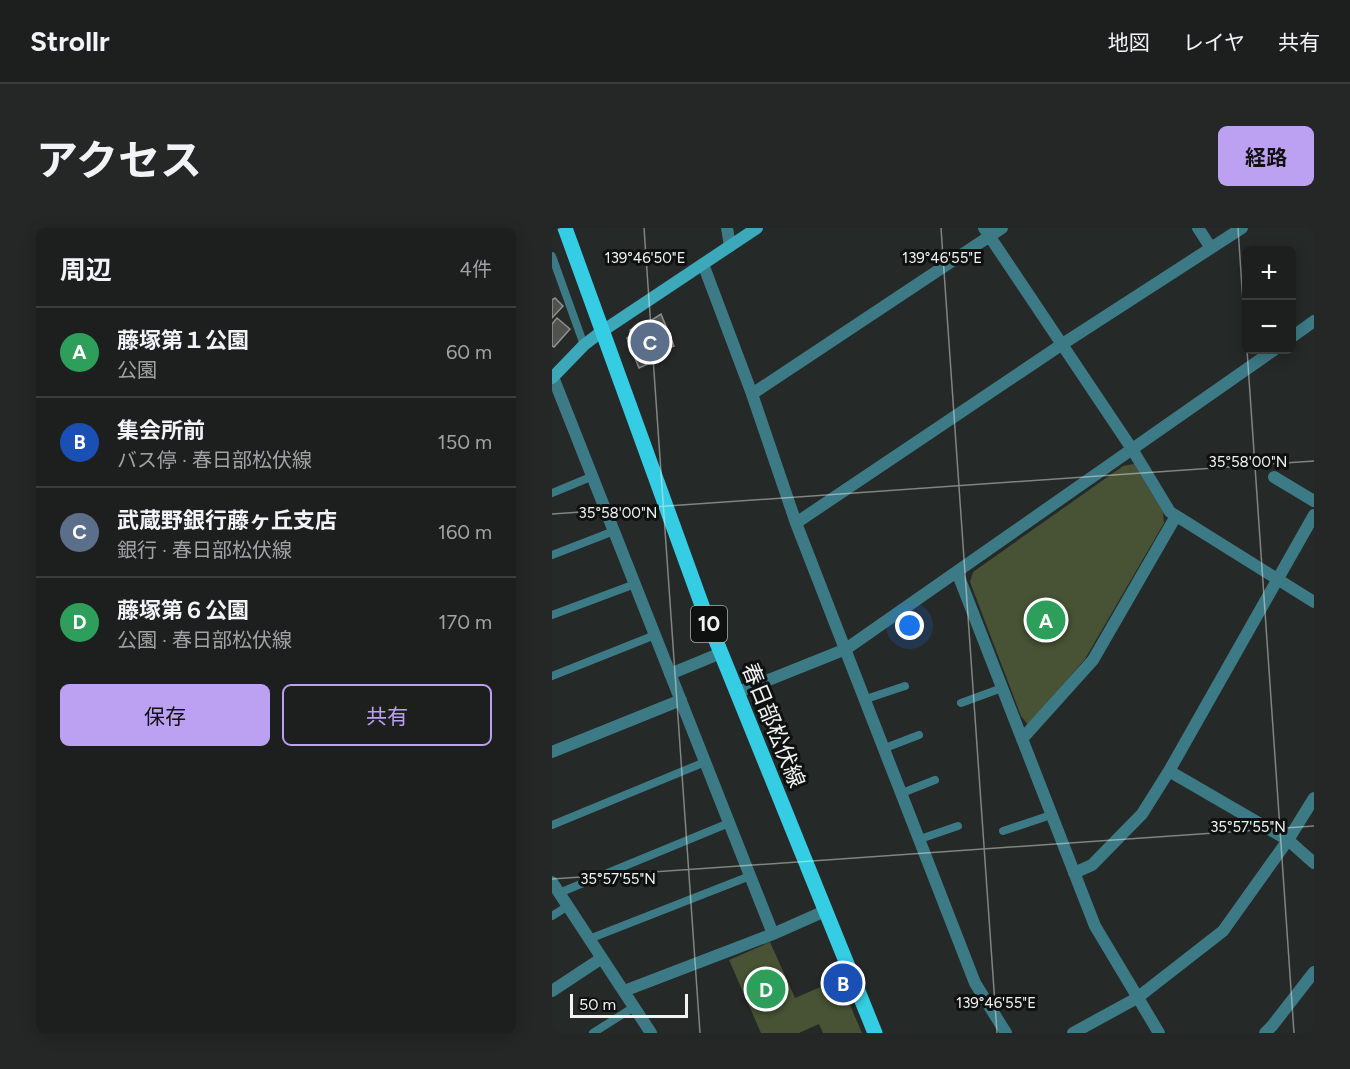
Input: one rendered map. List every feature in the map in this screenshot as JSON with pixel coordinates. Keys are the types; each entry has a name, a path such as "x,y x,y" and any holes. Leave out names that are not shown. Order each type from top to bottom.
{"main road":[{"name":"春日部松伏線","path":"565,228 671,524 736,693 875,1033"}],"street":[{"path":"727,228 730,246"},
{"path":"757,228 601,332 584,345 553,377 773,934"},
{"path":"752,394 987,232 1002,228"},
{"path":"1198,228 1211,248"},
{"path":"796,523 1061,345 1242,228"},
{"path":"987,232 1132,449 1170,512 1314,602"},
{"path":"703,264 752,394 796,523 975,983 1006,1033"},
{"path":"1296,334 1314,321"},
{"path":"736,693 846,649 1268,354"},
{"path":"1274,477 1314,501"},
{"path":"1074,873 1092,865 1142,814 1170,771 1314,515"},
{"path":"1022,739 1093,660 1176,516"},
{"path":"957,572 1095,926 1159,1033"},
{"path":"670,674 721,653"},
{"path":"552,752 681,700"},
{"path":"1170,771 1288,840 1314,863"},
{"path":"1073,1033 1137,998 1223,931 1288,840 1314,798"},
{"path":"555,887 651,1033"},
{"path":"624,991 773,934 825,910"},
{"path":"552,991 602,958"},
{"path":"1265,1033 1314,972"}],"lane":[{"path":"552,256 584,345"},
{"path":"552,493 593,477"},
{"path":"552,555 614,531"},
{"path":"552,615 635,584"},
{"path":"552,676 655,635"},
{"path":"866,699 905,686"},
{"path":"961,703 1002,688"},
{"path":"885,748 919,735"},
{"path":"552,825 705,762"},
{"path":"902,793 935,780"},
{"path":"1003,831 1051,815"},
{"path":"555,887 729,823"},
{"path":"920,839 957,826"},
{"path":"589,939 750,876"},
{"path":"552,916 568,906"},
{"path":"593,1033 634,1007"}],"green space":[{"path":"1134,464 1163,512 1164,523 1085,659 1028,725 1021,716 970,582 973,572 1123,466"},
{"path":"770,942 795,998 839,979 862,1033 823,1033 819,1024 799,1033 761,1033 729,960"}],"building":[{"path":"555,298 563,306 552,318 552,300"},
{"path":"661,314 674,346 656,352 659,359 639,368 627,338 631,335 630,330 638,325 639,328"},
{"path":"557,318 570,329 554,347 552,346 552,324"}],"place":[{"name":"武蔵野銀行藤ヶ丘支店","path":"650,342"},
{"name":"藤塚第１公園","path":"1046,620"},
{"name":"集会所前","path":"843,983"},
{"name":"藤塚第６公園","path":"766,989"}]}
